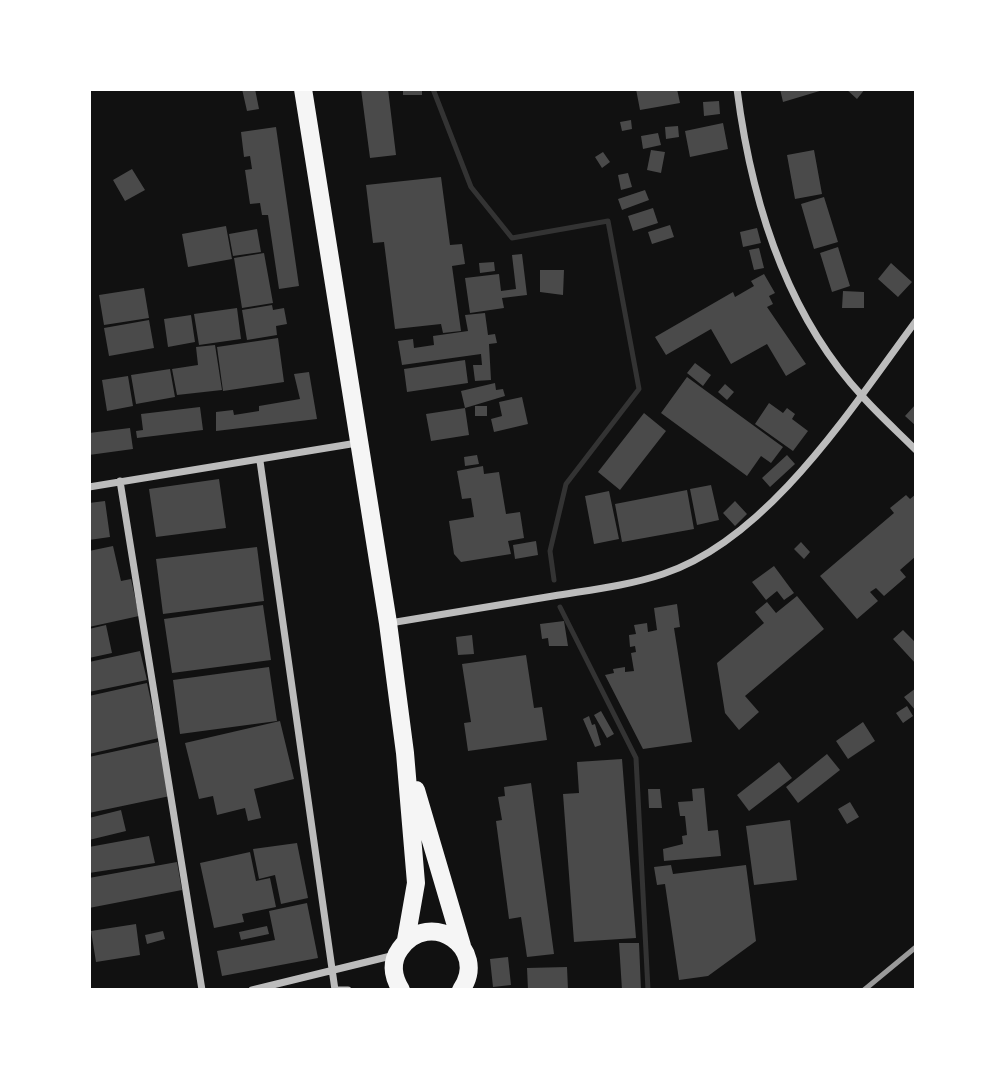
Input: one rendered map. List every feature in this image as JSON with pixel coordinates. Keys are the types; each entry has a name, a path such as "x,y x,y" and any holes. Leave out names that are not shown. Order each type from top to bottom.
{"highway":[{"path":"303,89 388,623 405,753 416,883 395,980 401,990"},
{"path":"405,753 461,946 469,965 464,988"},
{"path":"401,947 430,931 453,938 461,946"}],"street":[{"path":"737,89 759,203 782,269 814,330 861,395 916,450"},
{"path":"388,623 611,586 664,574 714,549 754,516 794,477 861,395 916,321"},
{"path":"89,487 358,443"},
{"path":"260,461 332,972 335,990 348,990"},
{"path":"120,481 202,990"},
{"path":"253,990 332,972 401,947"}],"building":[{"path":"242,89 255,89 259,109 247,111"},
{"path":"361,89 388,89 396,155 370,158"},
{"path":"403,89 422,89 422,95 403,95"},
{"path":"636,89 677,89 680,103 640,110"},
{"path":"780,89 823,89 823,90 783,102"},
{"path":"846,89 865,89 857,99"},
{"path":"719,101 720,114 704,116 703,102"},
{"path":"631,120 632,129 622,131 620,122"},
{"path":"723,123 728,149 690,157 685,131"},
{"path":"678,126 679,137 666,139 665,127"},
{"path":"276,127 299,286 279,289 268,215 262,215 260,203 250,204 245,170 252,169 250,156 244,157 241,132"},
{"path":"658,133 661,145 643,149 641,136"},
{"path":"651,150 665,152 661,173 647,170"},
{"path":"814,150 822,194 795,199 787,155"},
{"path":"603,152 610,162 602,168 595,157"},
{"path":"132,169 145,190 125,201 113,180"},
{"path":"628,173 632,187 621,190 618,175"},
{"path":"441,177 450,245 462,244 465,264 452,266 461,331 443,333 441,324 395,329 384,242 373,243 366,185"},
{"path":"645,190 649,200 622,210 618,199"},
{"path":"824,197 838,242 814,249 801,204"},
{"path":"653,208 658,223 633,231 628,216"},
{"path":"670,225 674,237 652,244 648,232"},
{"path":"226,226 232,259 188,267 182,234"},
{"path":"757,228 761,243 743,247 740,232"},
{"path":"257,229 261,252 233,256 229,234"},
{"path":"838,247 850,286 832,292 820,253"},
{"path":"759,248 764,268 754,270 749,250"},
{"path":"264,253 273,303 242,308 234,258"},
{"path":"522,254 527,295 502,298 504,308 470,313 465,278 499,274 501,291 516,289 512,255"},
{"path":"494,262 495,271 480,273 479,263"},
{"path":"891,263 912,282 898,297 878,279"},
{"path":"540,270 564,270 563,295 540,292"},
{"path":"764,274 775,293 769,296 773,304 767,307 806,364 786,376 767,344 731,364 711,329 666,355 655,337 733,292 735,297 754,286 751,281"},
{"path":"144,288 149,318 104,325 99,295"},
{"path":"843,291 864,292 864,308 842,308"},
{"path":"272,305 273,310 284,308 287,324 276,326 277,335 247,340 242,310"},
{"path":"237,308 241,339 199,345 194,314"},
{"path":"485,313 488,335 495,334 497,343 489,344 491,380 475,381 473,365 482,365 481,354 402,365 398,341 413,339 414,348 434,345 433,336 468,331 465,315"},
{"path":"191,315 195,342 168,347 164,319"},
{"path":"149,320 154,348 109,356 104,328"},
{"path":"278,338 284,382 223,391 217,347"},
{"path":"215,345 222,390 177,395 172,369 198,365 196,347"},
{"path":"465,360 468,383 407,392 404,369"},
{"path":"695,363 711,375 703,386 687,373"},
{"path":"170,369 175,397 136,404 131,375"},
{"path":"309,372 317,419 216,431 216,412 233,410 234,415 259,411 259,406 300,399 294,374"},
{"path":"128,376 133,406 107,411 102,380"},
{"path":"687,377 783,447 771,463 761,456 747,476 661,413"},
{"path":"495,383 496,390 503,389 505,396 465,408 461,391"},
{"path":"725,384 734,392 727,400 718,392"},
{"path":"522,397 528,424 494,432 491,419 502,416 499,402"},
{"path":"769,403 783,413 787,408 795,414 792,419 808,431 793,451 755,424"},
{"path":"916,404 916,426 905,416"},
{"path":"475,406 487,406 487,416 475,416"},
{"path":"200,407 203,430 137,438 136,431 143,430 141,414"},
{"path":"465,408 469,435 431,441 426,414"},
{"path":"644,413 666,431 620,490 598,472"},
{"path":"130,428 133,449 89,455 89,433"},
{"path":"477,455 479,464 465,466 464,457"},
{"path":"787,455 795,464 770,487 762,478"},
{"path":"483,466 484,474 499,472 506,514 520,512 524,538 508,541 511,554 461,562 454,554 449,521 474,517 471,498 462,499 457,471"},
{"path":"219,479 226,528 156,537 149,489"},
{"path":"711,485 719,520 697,525 690,489"},
{"path":"687,490 694,529 622,542 615,504"},
{"path":"609,491 619,539 594,544 585,496"},
{"path":"916,494 916,556 900,570 906,577 884,596 876,588 870,592 878,601 857,619 820,576 894,513 890,508 906,495 910,499"},
{"path":"105,501 110,537 89,540 89,503"},
{"path":"735,501 747,514 735,526 723,513"},
{"path":"536,541 538,555 515,559 513,545"},
{"path":"801,542 810,552 804,559 794,549"},
{"path":"113,546 121,581 131,579 139,616 89,627 89,551"},
{"path":"257,547 264,601 163,614 156,559"},
{"path":"774,566 794,593 784,600 777,591 766,600 752,582"},
{"path":"797,596 824,629 745,696 759,712 739,730 725,713 717,663 764,623 755,612 767,602 776,613"},
{"path":"677,604 680,627 674,628 692,742 643,749 605,675 614,673 613,669 625,667 625,672 634,671 631,653 636,652 635,646 630,647 629,635 636,634 634,625 647,623 648,632 657,630 654,608"},
{"path":"263,605 271,660 172,673 164,619"},
{"path":"564,621 568,646 549,646 548,638 542,639 540,624"},
{"path":"106,625 112,653 89,658 89,629"},
{"path":"903,630 916,643 916,664 893,639"},
{"path":"472,635 474,654 458,655 456,637"},
{"path":"140,651 147,680 89,692 89,662"},
{"path":"526,655 534,708 542,707 547,740 468,751 464,723 471,722 462,664"},
{"path":"269,667 277,721 180,734 173,680"},
{"path":"147,683 159,738 89,754 89,696"},
{"path":"916,688 916,711 904,697"},
{"path":"907,706 913,716 903,723 896,713"},
{"path":"601,711 614,734 607,738 594,715"},
{"path":"589,716 592,725 595,724 601,745 595,747 583,719"},
{"path":"280,721 294,779 254,789 261,818 248,821 245,808 217,815 213,796 199,799 185,743"},
{"path":"863,722 875,741 848,759 836,741"},
{"path":"158,742 170,796 89,813 89,757"},
{"path":"827,754 840,770 798,803 786,787"},
{"path":"622,759 636,938 574,942 563,794 579,793 577,762"},
{"path":"779,762 792,778 749,811 737,795"},
{"path":"531,783 554,954 527,957 521,917 509,919 496,821 502,820 498,797 505,796 504,787"},
{"path":"704,788 708,831 718,830 721,856 664,861 663,849 683,844 682,836 687,835 685,816 680,816 678,802 693,801 692,789"},
{"path":"648,789 660,789 662,808 649,808"},
{"path":"850,802 859,817 847,824 838,809"},
{"path":"121,810 126,831 89,840 89,818"},
{"path":"790,820 797,880 754,885 746,826"},
{"path":"149,836 155,863 89,873 89,847"},
{"path":"297,843 308,898 281,904 275,875 259,879 253,849"},
{"path":"250,852 256,881 270,878 276,907 242,914 244,922 214,928 200,863"},
{"path":"177,862 182,890 89,908 89,878"},
{"path":"671,865 673,874 746,865 756,941 708,976 679,980 665,884 657,885 654,867"},
{"path":"307,903 318,958 222,976 217,951 275,940 269,911"},
{"path":"136,924 140,955 96,962 91,931"},
{"path":"267,926 269,934 241,940 239,932"},
{"path":"163,931 165,939 147,944 145,935"},
{"path":"619,943 639,943 641,990 622,990"},
{"path":"508,957 511,985 493,987 490,959"},
{"path":"567,967 568,990 528,990 527,968"}],"waterway":[{"path":"433,89 471,187 512,238 608,221 639,389 566,484 550,551 554,580"},
{"path":"560,607 636,758 648,990"}],"railway":[{"path":"864,990 916,947"}]}
